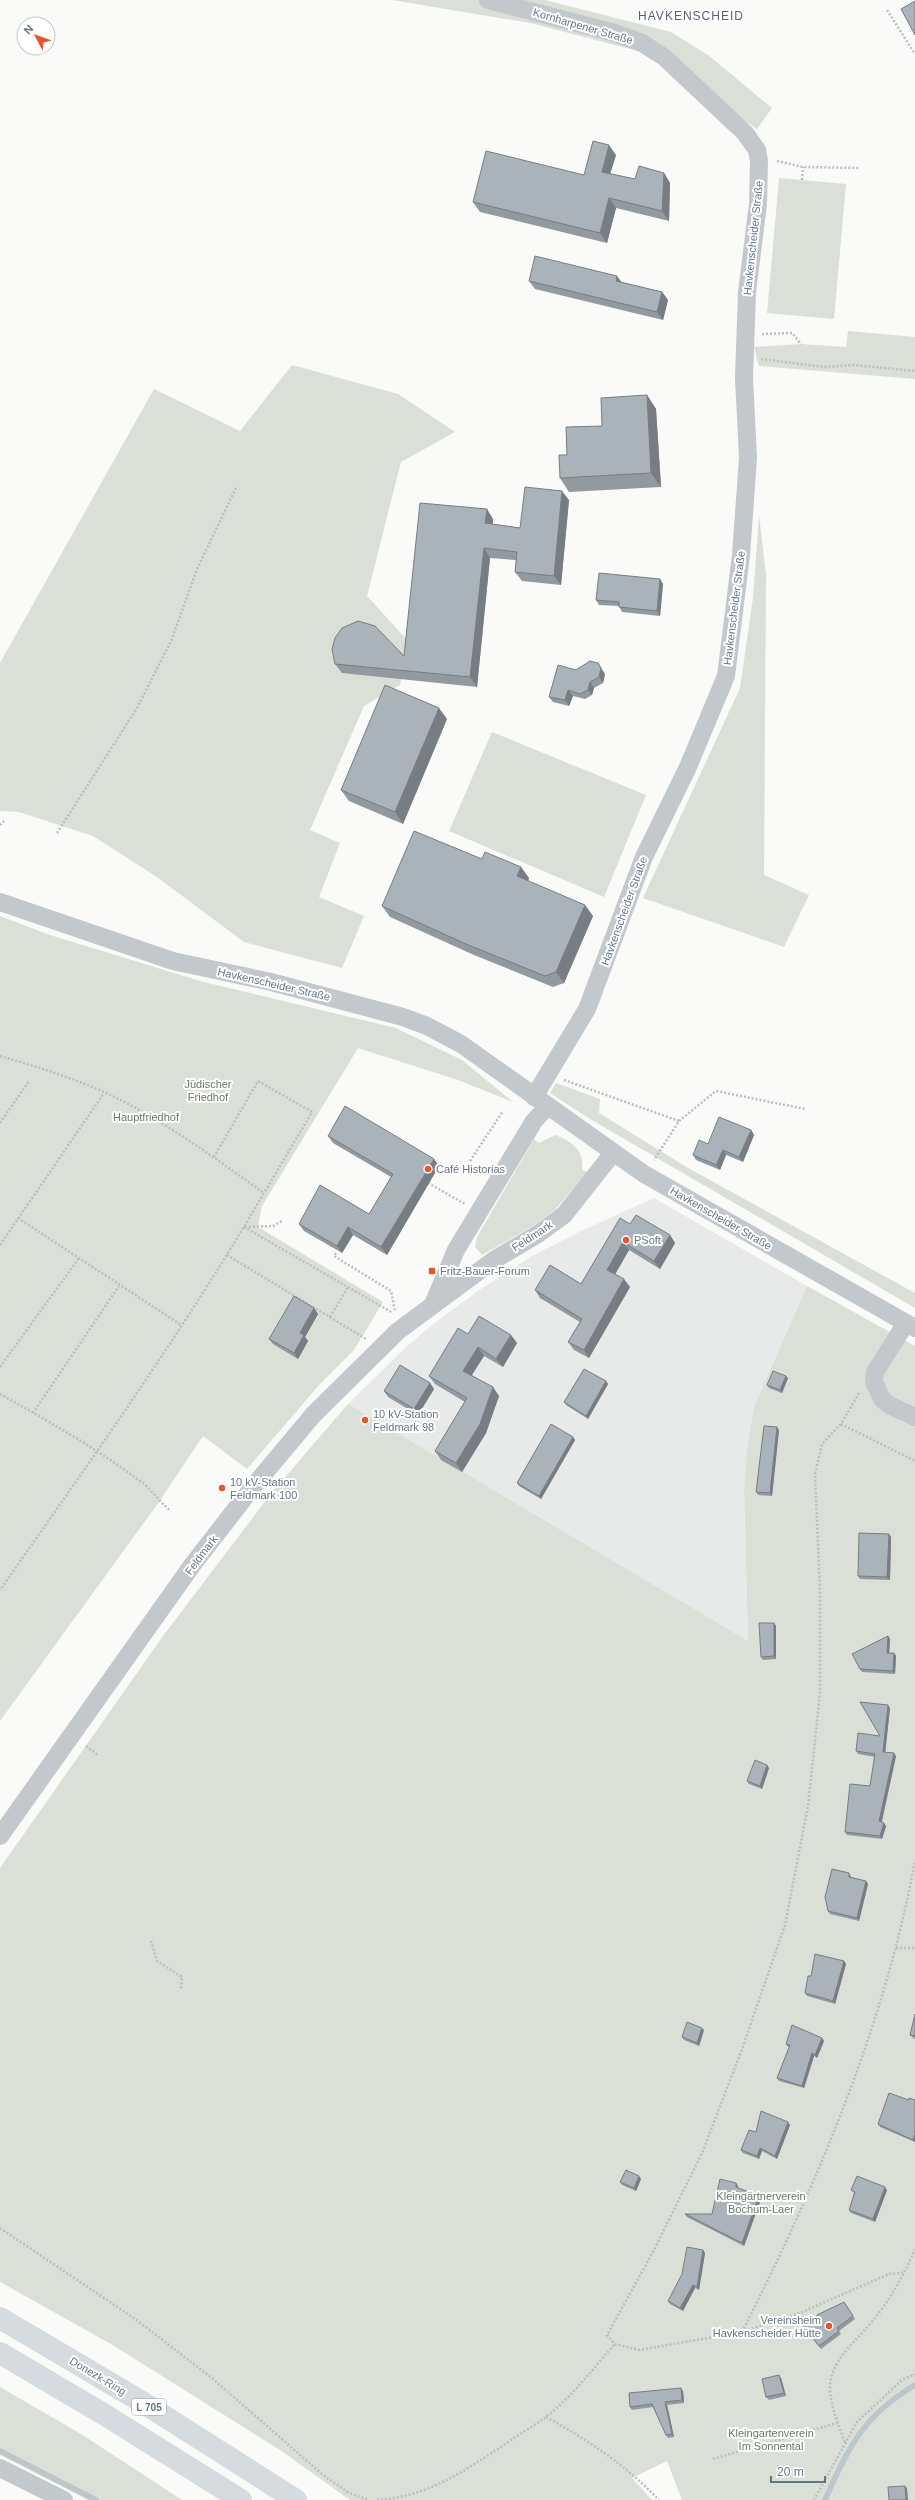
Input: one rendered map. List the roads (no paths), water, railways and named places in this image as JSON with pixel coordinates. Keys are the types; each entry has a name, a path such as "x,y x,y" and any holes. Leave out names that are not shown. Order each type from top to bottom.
{"highway":[{"name":"Donezk-Ring","path":"0,2318 142,2402 296,2500"},
{"name":"L 705","path":"0,2354 105,2414 241,2500"}],"street":[{"name":"Kornharpener Straße","path":"488,0 615,33 642,43 664,57 701,90 745,134 758,156"},
{"name":"Havkenscheider Straße","path":"540,1102 547,1074 588,1009 644,856 688,767 726,676 741,556 748,458 745,358 748,266 758,204 758,156"},
{"name":"Havkenscheider Straße","path":"0,902 173,961 271,982 403,1017 427,1026 461,1044 540,1102 644,1174 910,1326"},
{"name":"Feldmark","path":"434,1302 456,1250 534,1121 540,1102"},
{"name":"Feldmark","path":"0,1836 193,1564 247,1494 313,1415 380,1348 434,1302 564,1215 613,1153"},
{"path":"910,1326 875,1372 874,1382 882,1399 889,1405 915,1417"},
{"path":"0,2468 64,2500"}],"waterway":[{"path":"825,2500 850,2448 870,2421 897,2396 915,2385"},
{"path":"0,2451 96,2500"}],"place":[{"name":"Café Historias","path":"428,1169"},
{"name":"PSoft","path":"626,1240"},
{"name":"Fritz-Bauer-Forum","path":"432,1271"},
{"name":"10 kV-Station Feldmark 98","path":"365,1420"},
{"name":"10 kV-Station Feldmark 100","path":"222,1488"},
{"name":"Vereinsheim Havkenscheider Hütte","path":"829,2326"}],"district":[{"name":"HAVKENSCHEID","path":"691,16"}],"park label":[{"name":"Jüdischer Friedhof","path":"208,1090"},
{"name":"Hauptfriedhof","path":"146,1117"},
{"name":"Kleingärtnerverein Bochum-Laer","path":"761,2202"},
{"name":"Kleingartenverein Im Sonnental","path":"771,2439"}]}
